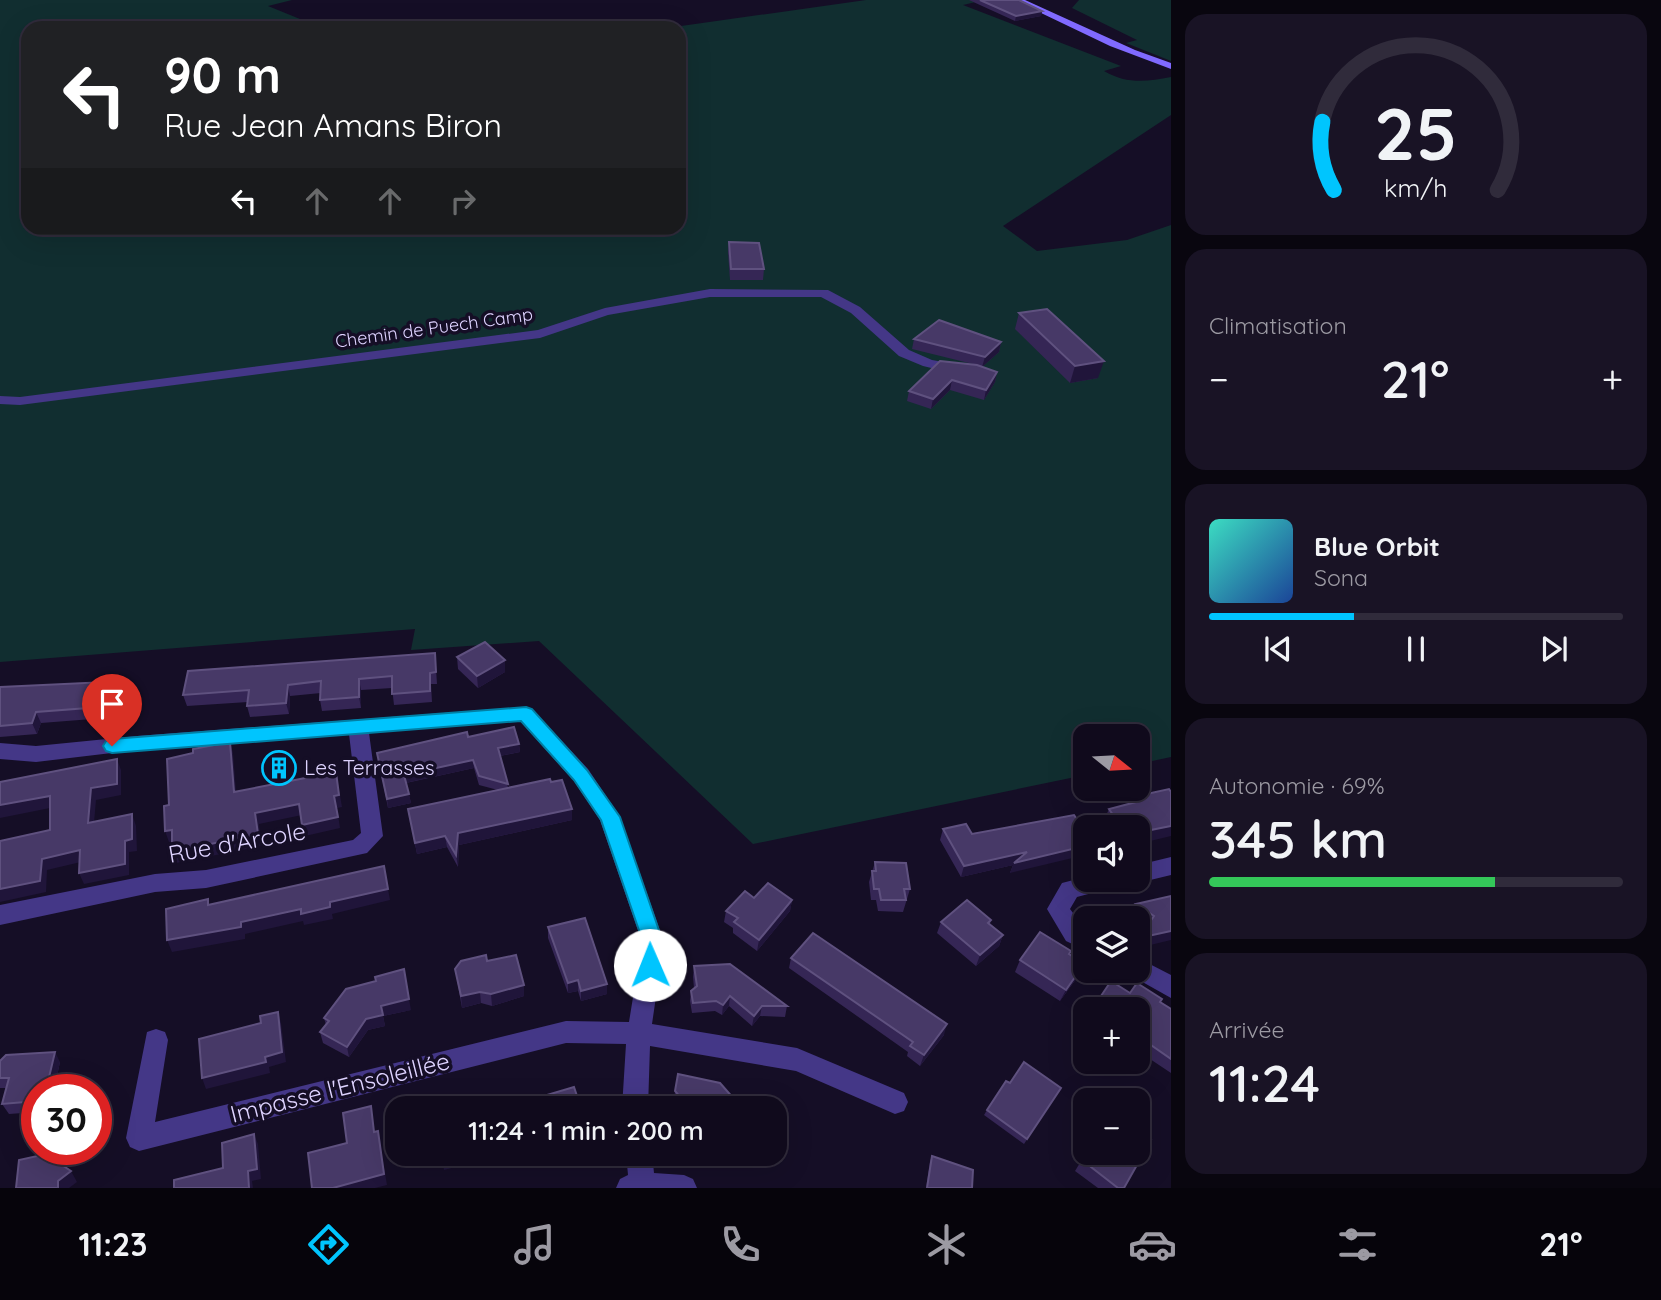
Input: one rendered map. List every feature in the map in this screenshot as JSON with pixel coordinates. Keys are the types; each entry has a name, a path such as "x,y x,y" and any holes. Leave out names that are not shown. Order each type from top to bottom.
{"main road":[{"path":"1018,0 1077,24 1140,56 1171,66"}],"street":[{"name":"Chemin de Puech Camp","path":"0,400 20,401 448,348 540,334 605,312 710,293 830,296 857,308 899,350 952,369 974,369"},
{"path":"0,751 36,754 137,743 526,714 581,775 610,817 653,942 639,1033 634,1096"},
{"name":"Rue d'Arcole","path":"0,915 155,883 206,879 359,847 372,836 358,727"},
{"path":"1150,871 1171,866"},
{"path":"1073,889 1058,909 1073,932"},
{"path":"1150,975 1171,986"},
{"name":"Impasse l'Ensoleillée","path":"156,1040 139,1138 566,1032 639,1033"},
{"path":"639,1033 797,1060 895,1102"},
{"path":"638,1166 636,1187 684,1188"}],"green space":[{"path":"0,0 292,0 268,6 305,21 21,21 21,235 686,235 686,25 866,0 978,0 980,1 963,5 1121,66 1104,71 1112,75 1136,81 1171,77 1171,115 1003,226 1037,251 1127,240 1171,225 1171,757 1150,761 1150,724 1073,724 1073,777 753,844 539,641 411,650 415,629 0,662"},
{"path":"1079,0 1171,0 1171,61 1126,43 1137,40 1072,8"}],"building":[{"path":"980,0 1019,0 1042,11 1016,16"},
{"path":"729,242 759,243 764,269 731,269"},
{"path":"1047,309 1104,361 1075,366 1019,313"},
{"path":"939,320 1001,342 985,357 914,339"},
{"path":"940,361 977,365 997,372 986,390 952,380 933,399 909,391"},
{"path":"485,642 505,660 477,676 457,657"},
{"path":"435,653 436,672 430,673 430,691 392,694 392,676 359,679 359,697 320,700 321,681 288,685 286,703 247,706 249,690 183,695 188,671"},
{"path":"106,682 101,707 36,712 32,723 0,726 0,687"},
{"path":"514,727 519,744 498,748 508,784 479,776 473,760 404,775 409,794 387,799 377,753 467,732 468,737"},
{"path":"230,742 234,792 336,772 339,795 334,796 338,817 302,825 299,804 255,813 258,834 172,852 172,830 165,831 164,806 169,805 167,759 193,753 193,749"},
{"path":"117,759 117,784 91,788 88,823 132,814 132,839 125,841 125,864 79,873 80,850 42,859 40,881 0,889 0,841 50,830 50,796 0,805 0,782"},
{"path":"550,779 551,782 562,780 572,809 458,833 456,855 445,836 415,843 408,809"},
{"path":"1169,789 1171,792 1171,826 1150,830 1150,815 1113,815 1109,809 1136,802 1150,802 1150,793"},
{"path":"1073,815 1073,849 1014,863 1027,852 964,866 943,829 966,824 972,834"},
{"path":"875,862 906,863 910,889 904,889 906,900 881,900 879,889 874,889 872,871 876,871"},
{"path":"384,866 388,889 330,902 330,907 301,914 301,909 241,922 241,927 167,940 166,909 208,899 208,905"},
{"path":"768,883 792,900 759,940 734,922 738,918 726,911 745,891 754,898"},
{"path":"1171,896 1171,931 1150,936 1150,922 1154,916 1150,913 1150,906 1136,904"},
{"path":"967,900 991,920 988,923 1003,935 980,955 941,922"},
{"path":"585,918 607,984 581,991 578,980 568,983 548,927"},
{"path":"1040,932 1071,951 1069,954 1073,957 1073,980 1066,990 1020,960"},
{"path":"813,933 947,1024 924,1055 910,1046 913,1042 791,958"},
{"path":"486,955 487,961 516,955 524,985 491,994 480,992 461,996 455,969 461,961"},
{"path":"730,964 787,1006 762,1006 754,1016 730,996 723,1005 716,1001 693,1003 691,991 697,986 694,966"},
{"path":"404,969 409,999 381,1006 383,1015 366,1019 347,1047 320,1032 329,1021 324,1018 346,989 376,981 375,977"},
{"path":"1110,983 1130,993 1137,983 1162,999 1160,1002 1171,1009 1171,1059 1150,1044 1150,997 1100,997"},
{"path":"278,1012 282,1052 265,1057 266,1062 202,1078 199,1039 261,1023 260,1016"},
{"path":"55,1052 50,1074 21,1074 21,1102 2,1104 9,1078 0,1078 0,1061 6,1055"},
{"path":"1024,1062 1061,1088 1027,1139 987,1110 1006,1081 1010,1083"},
{"path":"678,1074 720,1083 731,1096 679,1096 675,1091"},
{"path":"574,1087 577,1096 544,1096"},
{"path":"371,1106 374,1132 378,1131 384,1174 333,1188 312,1188 308,1153 347,1143 343,1113"},
{"path":"254,1134 257,1169 248,1171 249,1188 174,1188 174,1180 223,1168 222,1143"},
{"path":"932,1156 973,1170 972,1188 927,1188"},
{"path":"19,1160 21,1165 62,1165 71,1171 58,1181 58,1188 16,1188"},
{"path":"1088,1165 1137,1165 1124,1188 1118,1188"}],"place":[{"name":"Les Terrasses","path":"279,768"}],"route":[{"path":"112,746 526,714 581,775 610,817 653,942 650,965"}]}
